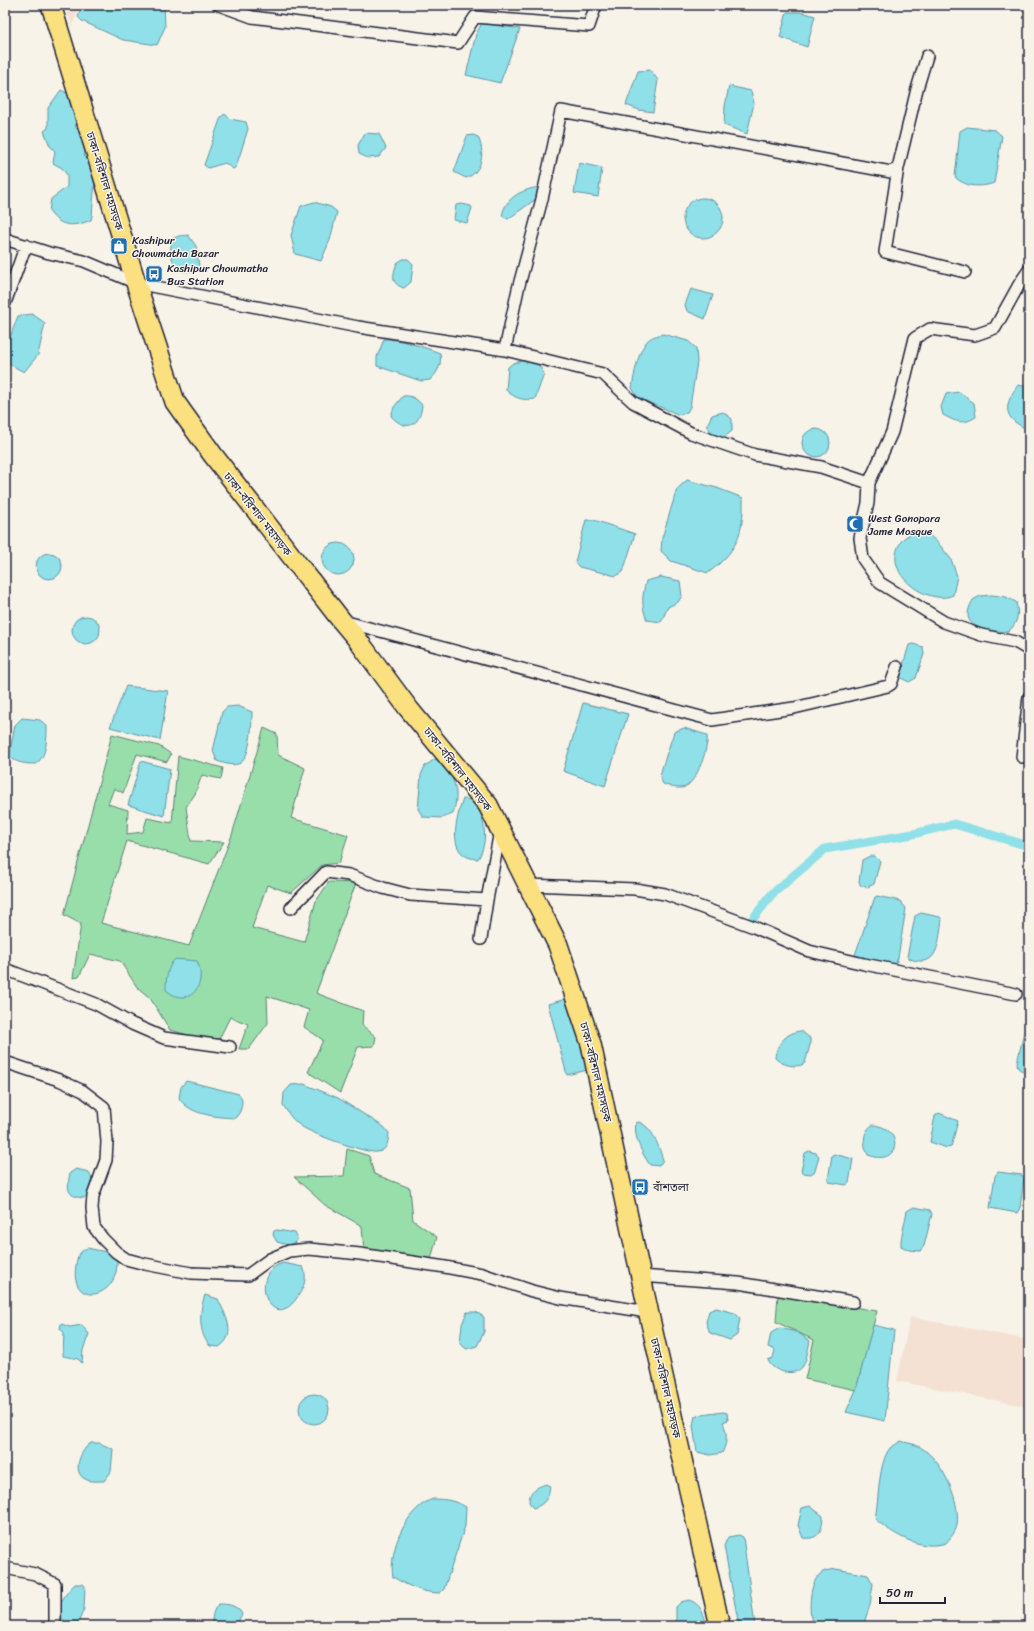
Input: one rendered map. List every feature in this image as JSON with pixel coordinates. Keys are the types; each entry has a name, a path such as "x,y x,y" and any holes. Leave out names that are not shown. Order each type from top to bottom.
{"highway":[{"name":"ঢাকা-বরিশাল মহাসড়ক","path":"51,5 136,283 175,402 213,455 357,639 408,708 488,805 558,945 591,1044 640,1276 720,1626"}],"street":[{"path":"219,5 252,17 458,44 475,17 589,26 596,5"},
{"path":"927,56 917,89 898,168 885,252 965,272"},
{"path":"504,350 518,289 542,199 561,111 882,171 891,172 898,168"},
{"path":"5,239 49,253 84,261 136,283 358,327 504,350 603,374 633,402 691,434 756,455 821,467 869,483"},
{"path":"5,303 26,245"},
{"path":"1029,270 995,328 975,336 930,329 915,338 892,432 869,483 868,502 860,538 863,559 880,583 944,622 981,635 1015,642 1029,650"},
{"path":"341,620 712,720 794,708 888,686 891,684 897,667"},
{"path":"1022,757 1029,697"},
{"path":"481,939 500,828 498,825"},
{"path":"291,908 326,872 349,875 383,888 410,895 487,900"},
{"path":"528,885 635,889 665,894 754,927 809,951 871,966 1016,994"},
{"path":"5,969 96,1004 132,1024 164,1038 230,1047"},
{"path":"5,1062 59,1080 83,1091 104,1107 107,1142 106,1160 93,1196 94,1227 103,1239 116,1252 126,1259 190,1273 248,1275 270,1258 289,1251 309,1249 360,1254 482,1274 560,1298 640,1311 650,1319"},
{"path":"640,1276 738,1283 853,1302"},
{"path":"5,1568 35,1574 55,1584 55,1626"}],"shaded area":[{"path":"65,5 80,5 72,27"},
{"path":"910,1317 1029,1340 1029,1407 897,1381"}],"green space":[{"path":"264,728 277,734 278,755 305,768 291,818 348,835 339,863 322,865 291,893 267,885 252,928 304,942 316,901 329,882 356,883 316,993 363,1011 362,1025 376,1037 374,1046 358,1047 340,1093 308,1072 323,1040 304,1027 309,1010 267,996 268,1023 249,1049 239,1049 248,1024 230,1017 217,1043 170,1030 150,998 137,987 120,961 90,954 79,977 73,978 81,924 64,915 112,734 159,746 171,754 167,762 137,754 123,793 114,788 108,804 128,810 127,834 143,832 147,818 172,823 178,756 223,768 221,779 202,775 195,794 186,807 191,841 224,842 209,864 127,841 101,923 189,946 232,835"},
{"path":"347,1149 369,1156 374,1174 410,1188 413,1220 437,1237 430,1263 364,1252 362,1226 325,1205 294,1177 344,1176"},
{"path":"778,1294 877,1311 856,1390 805,1379 814,1340 776,1322"}],"water":[{"path":"82,5 164,5 165,27 157,45 123,40 82,21 78,17"},
{"path":"787,12 802,12 815,16 807,47 780,37"},
{"path":"482,23 520,29 500,83 466,75 476,34"},
{"path":"650,70 658,80 653,112 639,110 626,105 638,71"},
{"path":"729,86 751,91 754,103 747,134 724,125 725,106"},
{"path":"61,90 71,95 78,119 75,127 86,140 87,147 84,156 94,164 95,169 91,220 73,225 58,221 49,211 51,199 67,187 67,175 62,168 53,163 55,151 50,146 44,131 48,128 48,108"},
{"path":"225,114 230,119 246,122 248,129 236,167 233,169 225,163 208,168 204,165 221,117"},
{"path":"967,127 995,130 1002,136 994,183 984,186 973,186 963,183 955,177 960,131"},
{"path":"365,133 379,134 386,148 379,157 368,158 359,154 358,145"},
{"path":"473,135 478,137 482,155 476,171 466,178 454,172 467,136"},
{"path":"579,163 602,168 598,197 574,193"},
{"path":"539,187 540,194 536,199 508,219 502,216 507,204 515,196 526,190"},
{"path":"703,198 714,201 720,207 723,218 720,229 714,235 703,238 692,235 686,229 683,218 686,207 692,201"},
{"path":"314,202 331,207 337,212 330,240 321,261 295,254 291,235 301,206"},
{"path":"462,204 471,206 472,208 467,223 454,220 456,205"},
{"path":"188,235 196,246 199,266 192,271 186,272 180,270 172,259 171,245 174,238"},
{"path":"403,259 408,259 413,264 411,282 404,288 396,284 394,278 394,271 397,263"},
{"path":"691,289 713,295 705,319 687,311 685,305"},
{"path":"32,314 45,323 38,355 24,372 9,364 5,350 18,316"},
{"path":"663,334 688,341 696,348 697,362 690,407 687,412 680,415 638,398 632,388 638,360 643,347 651,338"},
{"path":"384,339 420,346 440,353 440,365 437,371 430,380 421,381 377,366 377,357"},
{"path":"522,361 536,363 544,374 535,399 527,400 519,398 506,390 508,367 513,363"},
{"path":"1018,385 1029,387 1029,423 1025,428 1017,424 1012,419 1008,409 1010,398"},
{"path":"959,392 974,403 976,417 963,422 943,415 941,407 946,394"},
{"path":"403,396 414,398 422,405 418,418 411,425 402,424 391,416 394,407"},
{"path":"723,412 732,419 732,431 723,438 712,435 707,425 712,415"},
{"path":"816,429 822,430 826,433 829,437 829,449 826,453 822,456 816,457 810,456 806,453 803,449 802,443 803,437 806,433 810,430"},
{"path":"687,480 717,488 743,498 742,522 737,541 726,557 708,573 671,561 661,551 662,538 677,489"},
{"path":"586,520 594,520 635,534 623,572 616,576 579,567 575,562"},
{"path":"916,530 927,533 938,543 951,559 957,576 953,595 943,597 931,596 919,591 909,584 901,574 896,563 897,551 903,539"},
{"path":"335,543 341,543 351,550 354,559 353,565 347,572 341,575 335,575 325,568 322,562 322,556 329,546"},
{"path":"49,553 58,557 62,566 58,575 49,579 40,575 36,566 40,557"},
{"path":"661,577 680,581 682,596 678,602 668,607 661,622 647,620 643,601 646,581"},
{"path":"992,595 1006,597 1016,602 1016,622 1008,632 983,629 971,622 968,617 973,600 980,596"},
{"path":"86,616 92,617 96,620 99,624 99,636 96,640 92,643 86,644 80,643 76,640 73,636 72,630 73,624 76,620 80,617"},
{"path":"913,644 923,647 924,654 916,678 909,682 901,678 900,675 909,645"},
{"path":"126,686 168,691 160,740 110,727"},
{"path":"583,703 628,714 605,786 563,771"},
{"path":"238,706 252,712 252,724 246,756 242,761 235,765 217,761 213,751 222,712 227,707"},
{"path":"22,718 40,720 47,726 46,747 42,757 35,764 17,762 9,756 15,725"},
{"path":"684,728 707,735 706,748 698,771 689,784 682,788 671,787 663,784 660,777 674,732"},
{"path":"435,759 447,763 456,793 453,814 442,818 423,817 418,809 421,775 425,766"},
{"path":"141,761 170,769 164,816 128,805"},
{"path":"463,799 474,800 478,806 483,821 484,845 478,859 468,857 461,852 457,845 456,827"},
{"path":"870,856 875,856 880,861 874,884 868,887 861,886 859,882 862,860"},
{"path":"877,896 900,901 906,908 898,958 894,967 855,959 855,955 875,897"},
{"path":"921,913 940,917 942,920 938,946 935,952 932,957 921,961 907,957 915,916"},
{"path":"175,959 197,961 200,970 200,978 195,992 189,996 183,997 175,995 166,990 169,969"},
{"path":"573,997 592,1069 567,1075 548,1004"},
{"path":"1029,1026 1029,1072 1022,1071 1018,1068 1017,1063 1024,1032"},
{"path":"801,1031 810,1038 810,1045 805,1063 794,1066 781,1063 775,1058 780,1044 787,1036"},
{"path":"186,1081 239,1094 242,1100 242,1107 239,1113 235,1118 220,1117 196,1112 189,1108 179,1098 181,1087"},
{"path":"304,1084 338,1098 384,1127 389,1133 388,1142 385,1148 377,1152 362,1150 326,1138 298,1124 283,1105 284,1093 291,1085"},
{"path":"939,1113 958,1121 951,1147 947,1148 930,1142 935,1116"},
{"path":"639,1122 648,1128 657,1144 663,1160 659,1166 650,1165 641,1150 635,1128 636,1123"},
{"path":"872,1125 882,1127 890,1132 894,1138 895,1145 893,1151 887,1156 879,1157 868,1155 864,1139 866,1132"},
{"path":"809,1151 816,1153 819,1156 815,1171 811,1174 803,1173 801,1171 805,1153"},
{"path":"834,1154 853,1159 849,1183 846,1185 829,1182 828,1180 832,1155"},
{"path":"76,1169 89,1172 92,1179 91,1190 84,1198 74,1196 69,1191 68,1183 70,1173"},
{"path":"998,1172 1022,1175 1024,1178 1020,1208 1017,1213 990,1208 995,1176"},
{"path":"914,1207 930,1210 932,1214 924,1246 920,1251 909,1250 901,1246 907,1211"},
{"path":"277,1230 295,1233 297,1237 296,1242 288,1245 277,1242 273,1235 274,1231"},
{"path":"87,1248 116,1254 117,1269 112,1281 105,1289 96,1294 88,1294 80,1289 76,1280 76,1265 78,1257 82,1251"},
{"path":"283,1263 303,1267 305,1276 301,1291 291,1305 281,1310 273,1307 267,1300 264,1290 266,1279 271,1269"},
{"path":"205,1295 218,1299 228,1324 228,1337 219,1347 210,1346 203,1335 201,1315"},
{"path":"716,1308 735,1313 740,1318 737,1335 730,1340 710,1333 706,1322 709,1311"},
{"path":"467,1312 476,1312 484,1317 484,1332 477,1346 466,1349 460,1343 462,1324"},
{"path":"61,1324 70,1327 82,1325 89,1334 83,1350 82,1363 78,1359 63,1356 64,1332 60,1329"},
{"path":"873,1325 894,1330 885,1421 846,1412 856,1390"},
{"path":"780,1328 797,1332 810,1341 803,1366 795,1372 789,1373 774,1368 768,1360 773,1358 775,1350 768,1347 771,1333"},
{"path":"314,1394 324,1399 329,1409 324,1419 314,1424 304,1419 299,1409 304,1399"},
{"path":"723,1412 727,1413 728,1420 723,1422 726,1438 722,1453 710,1455 697,1452 693,1426 695,1416"},
{"path":"901,1441 916,1445 925,1450 941,1468 947,1479 956,1503 957,1525 953,1535 946,1543 927,1545 908,1540 890,1531 875,1519 883,1463 890,1448"},
{"path":"91,1443 99,1443 113,1449 111,1472 104,1481 87,1480 81,1476 79,1471 78,1466 81,1455"},
{"path":"546,1484 550,1486 547,1497 543,1503 533,1508 529,1502 530,1495 537,1488"},
{"path":"433,1499 451,1501 466,1507 465,1526 444,1589 440,1593 427,1592 415,1588 393,1577 392,1566 393,1555 401,1531 415,1511"},
{"path":"810,1506 823,1516 822,1526 817,1536 803,1538 798,1525 802,1508"},
{"path":"739,1535 743,1537 755,1626 739,1626 724,1546 728,1537"},
{"path":"836,1569 868,1575 873,1584 870,1605 863,1626 816,1626 812,1624 810,1603 812,1588 818,1576 823,1572"},
{"path":"75,1584 83,1584 85,1586 84,1609 78,1623 67,1623 62,1618 60,1613 61,1603 63,1598"},
{"path":"689,1600 699,1607 707,1626 676,1626 676,1607 681,1602"},
{"path":"219,1604 232,1606 240,1611 242,1614 236,1626 212,1626 212,1617"}],"waterway":[{"path":"752,920 772,894 825,849 913,834 954,824 1029,846"}],"place":[{"name":"Kashipur Chowmatha Bazar","path":"119,246"},
{"name":"Kashipur Chowmatha Bus Station","path":"154,274"},
{"name":"West Gonopara Jame Mosque","path":"855,524"},
{"name":"বাঁশতলা","path":"640,1187"}]}
